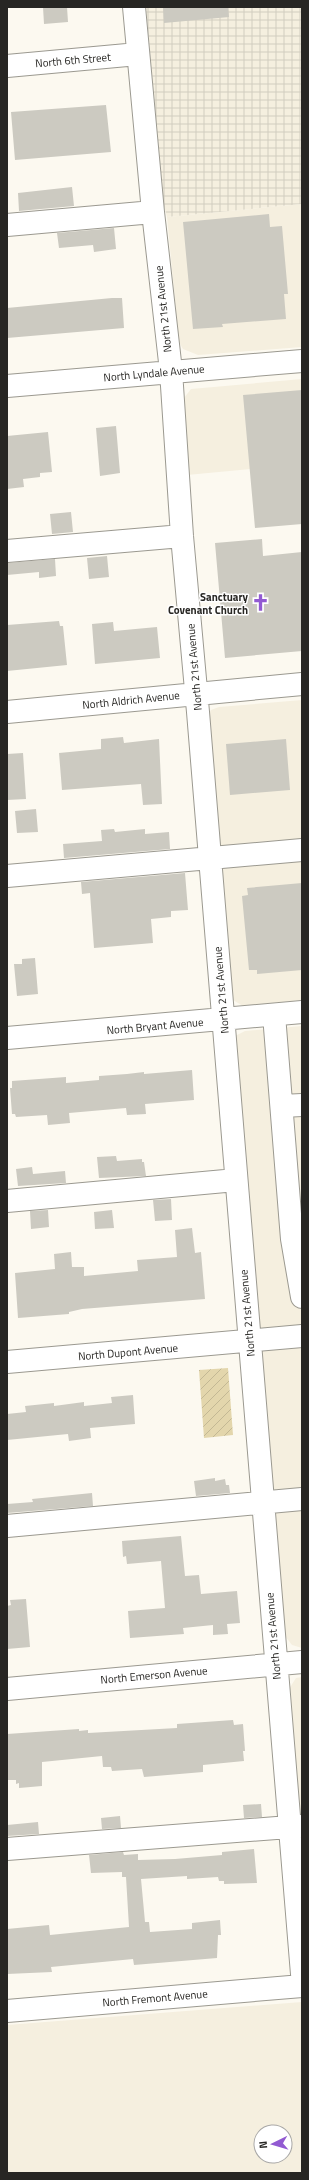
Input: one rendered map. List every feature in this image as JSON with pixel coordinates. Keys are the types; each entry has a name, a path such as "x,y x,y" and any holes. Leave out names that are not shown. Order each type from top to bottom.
{"street":[{"name":"North 21st Avenue","path":"134,7 153,212 171,371 182,536 197,693 262,1503 276,1664 295,1826 302,1974"},
{"name":"North 6th Street","path":"7,66 138,54"},
{"path":"7,225 153,212"},
{"name":"North Lyndale Avenue","path":"7,386 302,361"},
{"path":"7,551 182,536"},
{"name":"North Aldrich Avenue","path":"7,712 302,684"},
{"path":"7,876 302,850"},
{"name":"North Bryant Avenue","path":"7,1038 302,1012"},
{"path":"274,1015 292,1106 292,1239 302,1297"},
{"path":"7,1201 236,1180"},
{"name":"North Dupont Avenue","path":"7,1362 302,1336"},
{"path":"7,1526 302,1499"},
{"name":"North Emerson Avenue","path":"7,1689 302,1662"},
{"path":"7,1849 295,1826"},
{"name":"North Fremont Avenue","path":"7,2011 302,1986"}],"shaded area":[{"path":"146,7 302,7 302,204 167,217 164,206"},
{"path":"302,204 302,347 198,355 183,349 179,342 167,217"},
{"path":"302,379 302,464 187,475 184,398 191,389"},
{"path":"302,700 302,1000 243,1006 233,1000 230,994 208,714 211,710 219,707"},
{"path":"302,1026 302,1648 292,1645 285,1636 235,1036 245,1031"},
{"path":"228,1368 233,1435 204,1438 199,1370"},
{"path":"302,1677 302,1830 300,1830 289,1689 296,1678"},
{"path":"302,2002 302,2173 7,2173 7,2025"}],"building":[{"path":"43,7 67,7 68,22 44,24"},
{"path":"163,7 228,7 229,17 164,23"},
{"path":"106,105 111,152 15,160 11,112"},
{"path":"72,187 74,206 19,211 18,193"},
{"path":"269,214 270,227 282,226 288,294 284,294 286,319 222,324 223,327 193,329 183,222"},
{"path":"114,228 116,249 94,252 93,245 59,248 57,233"},
{"path":"122,298 124,328 7,338 7,308"},
{"path":"302,390 302,524 255,528 243,395"},
{"path":"116,426 120,473 100,476 96,428"},
{"path":"48,432 52,472 40,473 40,477 23,479 24,487 7,489 7,436"},
{"path":"71,512 73,532 52,534 50,514"},
{"name":"Sanctuary Covenant Church","path":"262,539 263,556 302,552 302,651 225,658 215,543"},
{"path":"107,556 109,577 89,579 87,558"},
{"path":"55,559 56,576 39,578 39,572 7,575 7,563"},
{"path":"59,621 60,626 63,626 67,665 7,671 7,625"},
{"path":"113,622 114,631 157,627 160,658 95,664 92,624"},
{"path":"123,737 124,743 159,739 162,804 143,805 141,784 62,790 59,753 101,749 101,739"},
{"path":"286,739 290,790 230,795 226,744"},
{"path":"23,753 26,799 7,800 7,754"},
{"path":"36,809 38,832 17,833 15,811"},
{"path":"114,829 115,832 145,829 145,834 169,832 170,849 64,858 63,844 102,841 101,830"},
{"path":"185,873 188,910 171,911 171,917 151,919 153,943 94,948 90,893 82,894 81,882"},
{"path":"302,883 302,970 257,974 257,970 249,970 242,896 248,895 247,888"},
{"path":"35,958 38,994 17,996 14,964 22,964 22,959"},
{"path":"192,1070 194,1100 145,1104 146,1114 127,1115 126,1108 69,1113 70,1123 48,1125 47,1115 16,1117 15,1114 12,1114 10,1088 12,1088 12,1081 66,1077 66,1083 99,1080 99,1076"},
{"path":"116,1156 117,1161 142,1159 142,1162 144,1162 146,1176 99,1178 97,1157"},
{"path":"32,1167 33,1174 65,1171 66,1183 18,1186 16,1169"},
{"path":"171,1199 172,1220 155,1221 153,1200"},
{"path":"48,1210 49,1227 31,1229 30,1211"},
{"path":"112,1210 114,1228 95,1229 94,1212"},
{"path":"192,1228 195,1253 201,1252 205,1299 82,1309 69,1312 69,1314 18,1318 15,1273 55,1269 54,1254 71,1252 72,1267 84,1267 84,1276 138,1271 137,1260 177,1257 175,1230"},
{"path":"133,1395 135,1424 90,1428 91,1438 69,1441 68,1434 7,1440 7,1414 26,1412 25,1406 54,1403 54,1406 84,1402 84,1406 112,1403 111,1397"},
{"path":"215,1478 215,1481 225,1479 226,1485 229,1485 230,1493 196,1496 194,1481"},
{"path":"92,1493 93,1506 7,1513 7,1504 33,1502 32,1499"},
{"path":"181,1536 185,1576 199,1575 201,1594 237,1591 240,1623 227,1624 228,1634 213,1635 213,1625 183,1628 184,1634 130,1638 128,1611 165,1608 161,1561 127,1564 126,1556 123,1557 122,1541"},
{"path":"26,1599 30,1647 7,1649 7,1606 11,1605 10,1600"},
{"path":"233,1720 234,1725 243,1724 245,1751 243,1751 244,1761 203,1765 203,1772 144,1777 142,1769 112,1771 111,1767 103,1767 102,1756 42,1762 42,1786 19,1788 19,1783 16,1784 16,1780 7,1780 7,1734 79,1729 79,1731 88,1730 88,1733 177,1728 177,1724"},
{"path":"261,1804 262,1817 244,1818 243,1805"},
{"path":"120,1816 121,1828 102,1829 101,1818"},
{"path":"38,1822 39,1834 7,1836 7,1825"},
{"path":"254,1849 257,1883 224,1884 224,1881 219,1881 218,1877 187,1879 187,1876 141,1879 145,1922 149,1922 150,1932 192,1929 192,1923 220,1920 221,1935 218,1935 217,1958 134,1965 133,1959 51,1967 52,1972 7,1974 7,1929 49,1925 50,1935 129,1927 126,1877 122,1877 122,1872 91,1873 89,1855 123,1852 124,1855 138,1854 138,1860 175,1859 222,1855 222,1852"}],"place":[{"name":"Sanctuary Covenant Church","path":"261,603"}]}
